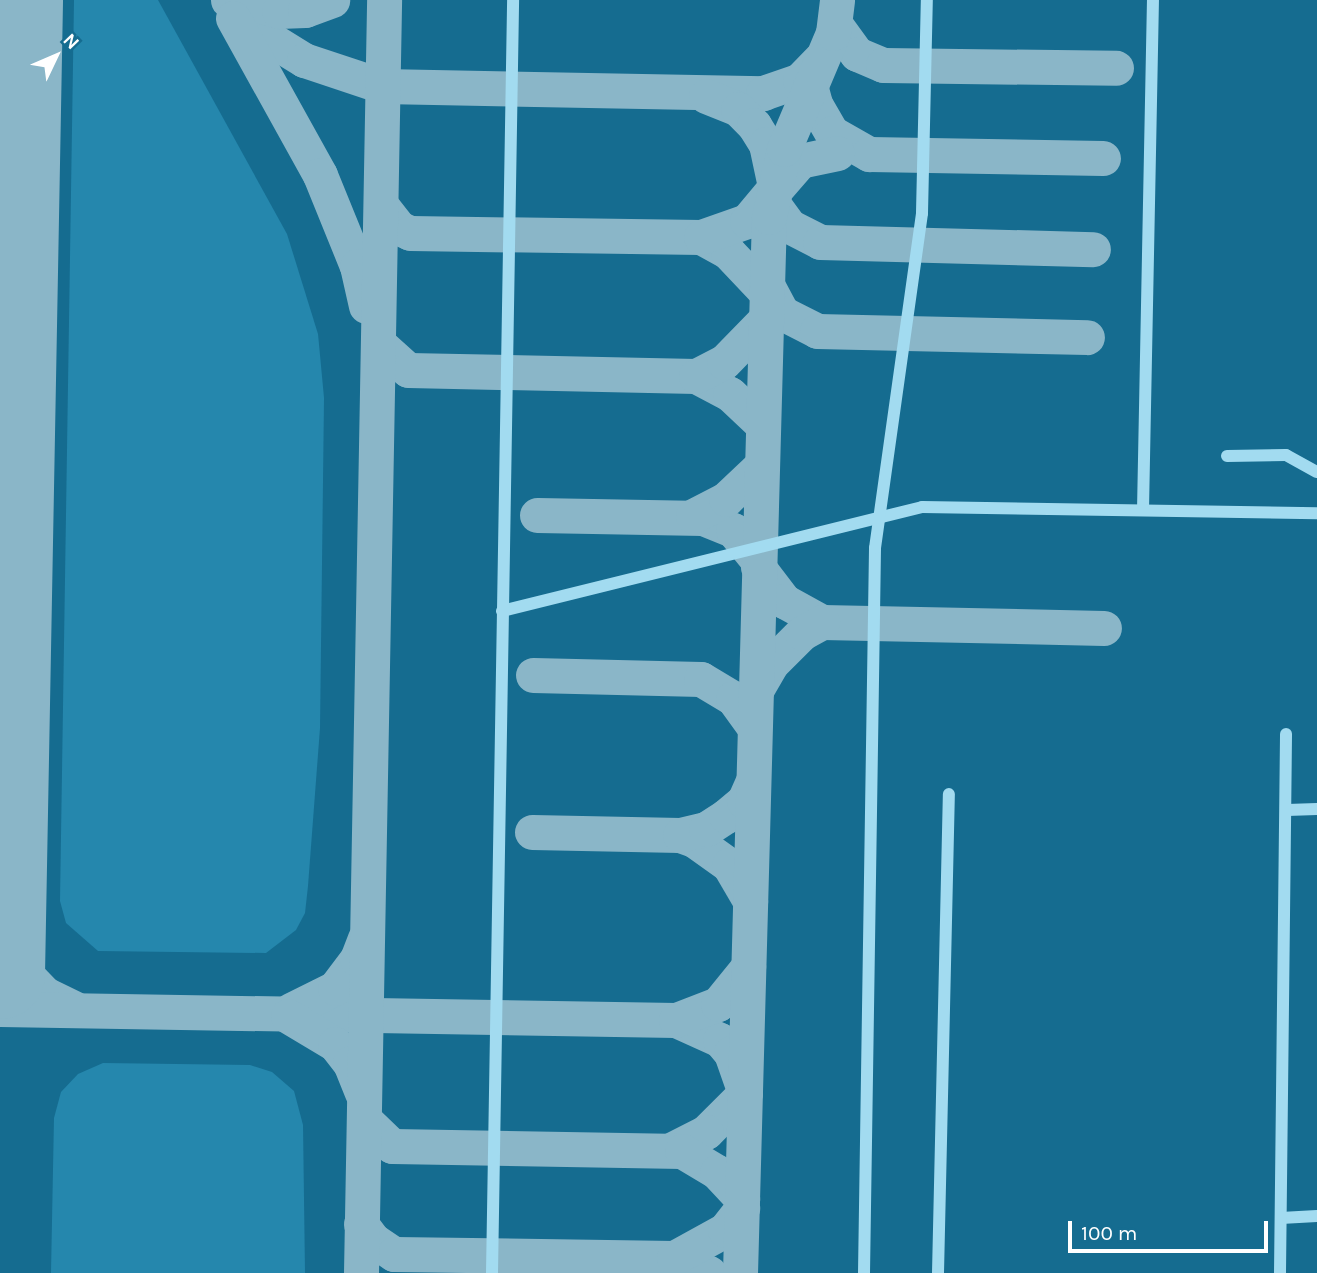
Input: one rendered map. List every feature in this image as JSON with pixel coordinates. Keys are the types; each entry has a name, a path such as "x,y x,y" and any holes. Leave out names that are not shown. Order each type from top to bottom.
{"lane":[{"path":"492,1273 513,0"},
{"path":"864,1273 872,623 879,517 922,214 927,0"},
{"path":"1143,510 1153,0"},
{"path":"1227,456 1286,455 1317,472"},
{"path":"502,611 925,507 1317,513"},
{"path":"1280,1273 1286,734"},
{"path":"937,1273 949,794"},
{"path":"1287,810 1317,809"},
{"path":"1281,1218 1317,1216"}],"shaded area":[{"path":"74,0 158,0 287,234 318,334 324,398 320,728 308,886 305,913 296,930 266,953 98,951 66,923 60,901"},
{"path":"103,1063 250,1065 272,1072 294,1091 303,1125 305,1273 51,1273 54,1118 61,1092 78,1074"}],"taxiway":[{"path":"228,0 265,36 304,60 382,86 763,93 800,80 820,59"},
{"path":"242,0 279,11 305,10 332,0"},
{"path":"361,1273 384,0"},
{"path":"740,1273 769,217 784,149 833,33 837,0"},
{"path":"233,18 320,175 357,266 366,306"},
{"path":"835,24 857,54 883,65 1116,68"},
{"path":"810,85 815,104 832,133 869,154 1103,158"},
{"path":"706,96 738,109 754,125 766,144 774,183"},
{"path":"775,190 800,161 837,153"},
{"path":"701,237 747,221 773,190"},
{"path":"771,201 789,226 820,242 1093,249"},
{"path":"381,205 399,228 410,233 701,237 728,252 766,292"},
{"path":"766,283 782,313 817,331 1087,337"},
{"path":"696,376 724,362 765,320"},
{"path":"378,343 408,370 696,376 730,394 762,424"},
{"path":"693,516 726,499 761,466"},
{"path":"537,515 703,518 733,530 758,561"},
{"path":"758,567 784,601 822,622 1104,628"},
{"path":"755,692 771,664 802,633 822,622"},
{"path":"533,675 701,679 733,698 754,727"},
{"path":"680,835 706,829 726,816 744,801 753,781"},
{"path":"532,832 680,835 694,840 729,865 750,901"},
{"path":"1,907 4,938 15,963 45,994 74,1008"},
{"path":"291,1010 335,988 357,959 365,938"},
{"path":"676,1020 718,1004 748,967"},
{"path":"0,1009 676,1020 720,1040 731,1053 745,1093 706,1132 673,1149"},
{"path":"288,1016 335,1044 350,1063 362,1093"},
{"path":"364,1119 392,1146 682,1151 717,1172 742,1199"},
{"path":"674,1258 725,1230 742,1208"},
{"path":"361,1224 373,1240 394,1254 674,1258 709,1273"}],"runway":[{"path":"0,974 18,0"}]}
